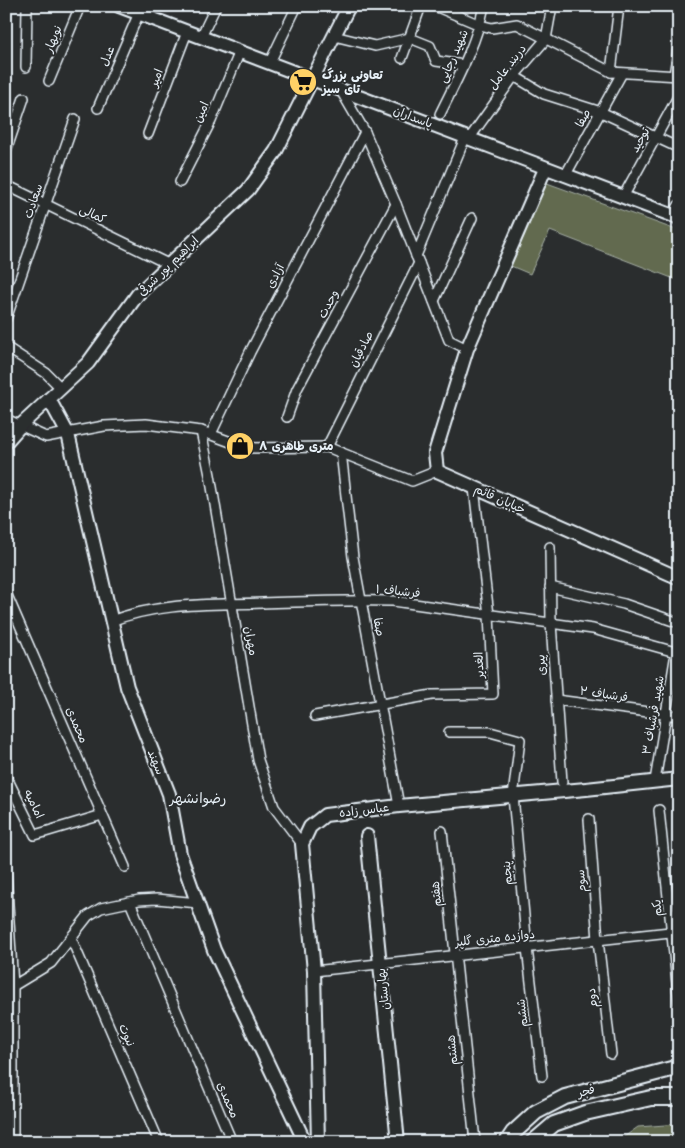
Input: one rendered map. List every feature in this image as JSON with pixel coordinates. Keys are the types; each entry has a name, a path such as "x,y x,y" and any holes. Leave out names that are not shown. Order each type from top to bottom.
{"main road":[{"name":"فجر","path":"507,1142 513,1133 536,1112 565,1097 679,1067"},
{"name":"فجر","path":"533,1142 554,1124 585,1113 651,1098 679,1098"}],"street":[{"path":"26,66 27,6"},
{"name":"نوبهار","path":"49,81 80,6"},
{"name":"پاسداران","path":"119,6 140,10 187,32 270,62 545,169 623,197 677,213"},
{"path":"202,37 216,6"},
{"path":"270,62 297,6"},
{"name":"ابراهیم پور شرقی","path":"6,442 21,425 88,363 138,294 248,190 276,150 349,6"},
{"path":"402,58 421,6"},
{"path":"435,6 480,25 492,28 517,24 611,72 676,76 679,42"},
{"name":"شهید رجایی","path":"440,114 464,65 480,25 484,6"},
{"path":"546,39 552,6"},
{"path":"611,72 619,6"},
{"name":"عدل","path":"98,108 140,10"},
{"name":"امیر","path":"148,134 187,32"},
{"path":"334,36 375,46 410,38 430,46 436,61 464,65"},
{"name":"دربند عامل","path":"417,259 467,138 514,76 546,39"},
{"name":"امین","path":"180,182 211,121 240,51"},
{"name":"صفا","path":"565,176 622,72"},
{"path":"514,76 544,94 601,112 679,148"},
{"path":"340,89 365,132 396,204 449,340 467,350"},
{"name":"توحید","path":"623,197 679,95"},
{"path":"6,151 24,98"},
{"name":"سعادت","path":"6,319 74,119"},
{"name":"آزادی","path":"211,434 250,352 365,132"},
{"path":"6,419 46,437 104,426 146,424 201,431 247,448 326,447 412,481 437,471 435,454 467,350 545,169"},
{"name":"کمالی","path":"6,184 168,264"},
{"name":"وحدت","path":"287,417 297,389 396,204"},
{"path":"434,301 472,218"},
{"name":"صادقیان","path":"326,447 417,259"},
{"path":"6,347 46,373 61,388"},
{"name":"سهند","path":"49,399 68,434 127,688 169,794 180,854 214,950 305,1142"},
{"name":"مهران","path":"201,431 258,760 274,807 302,844"},
{"name":"صفا","path":"341,452 353,557 399,806"},
{"name":"خیابان قائم","path":"437,471 679,578"},
{"name":"الغدیر","path":"315,716 432,695 493,694 489,615 474,488"},
{"name":"پیری","path":"550,547 551,623 562,782"},
{"path":"550,587 624,604 679,623"},
{"name":"محمدی","path":"6,593 124,867"},
{"name":"فرشباف ۱","path":"111,620 132,613 170,606 361,600 393,601 593,629 678,653"},
{"name":"شهید فرشباف ۳","path":"655,781 665,715 678,653"},
{"name":"فرشباف ۲","path":"556,700 679,716"},
{"name":"پنجم","path":"449,732 490,732 520,740 513,796 527,948"},
{"name":"امامیه","path":"6,776 35,835 102,815"},
{"name":"عباس زاده","path":"302,844 310,827 325,815 679,779"},
{"name":"یکم","path":"659,810 675,931 679,1003"},
{"name":"سوم","path":"588,819 598,940"},
{"name":"هفتم","path":"442,831 455,955"},
{"name":"بهارستان","path":"367,836 398,1142"},
{"path":"302,844 314,971 318,1142"},
{"path":"6,872 13,986 13,1142"},
{"path":"13,986 51,963 88,916 101,908 157,899 198,903"},
{"name":"محمدی","path":"130,902 232,1142"},
{"name":"دوازده متری گلپر","path":"314,971 675,931"},
{"name":"نبوت","path":"71,938 159,1142"},
{"name":"دوم","path":"598,940 611,1054"},
{"name":"ششم","path":"527,948 542,1076"},
{"name":"هشتم","path":"455,955 474,1141"}],"green space":[{"path":"547,183 679,231 679,283 677,280 550,231 530,274 511,266"},
{"path":"679,1124 679,1142 617,1142 638,1127"}],"place":[{"name":"تعاونی بزرگ تای سیز","path":"303,82"},
{"name":"۸ متری طاهری","path":"240,446"}],"district":[{"name":"رضوانشهر","path":"198,798"}]}
